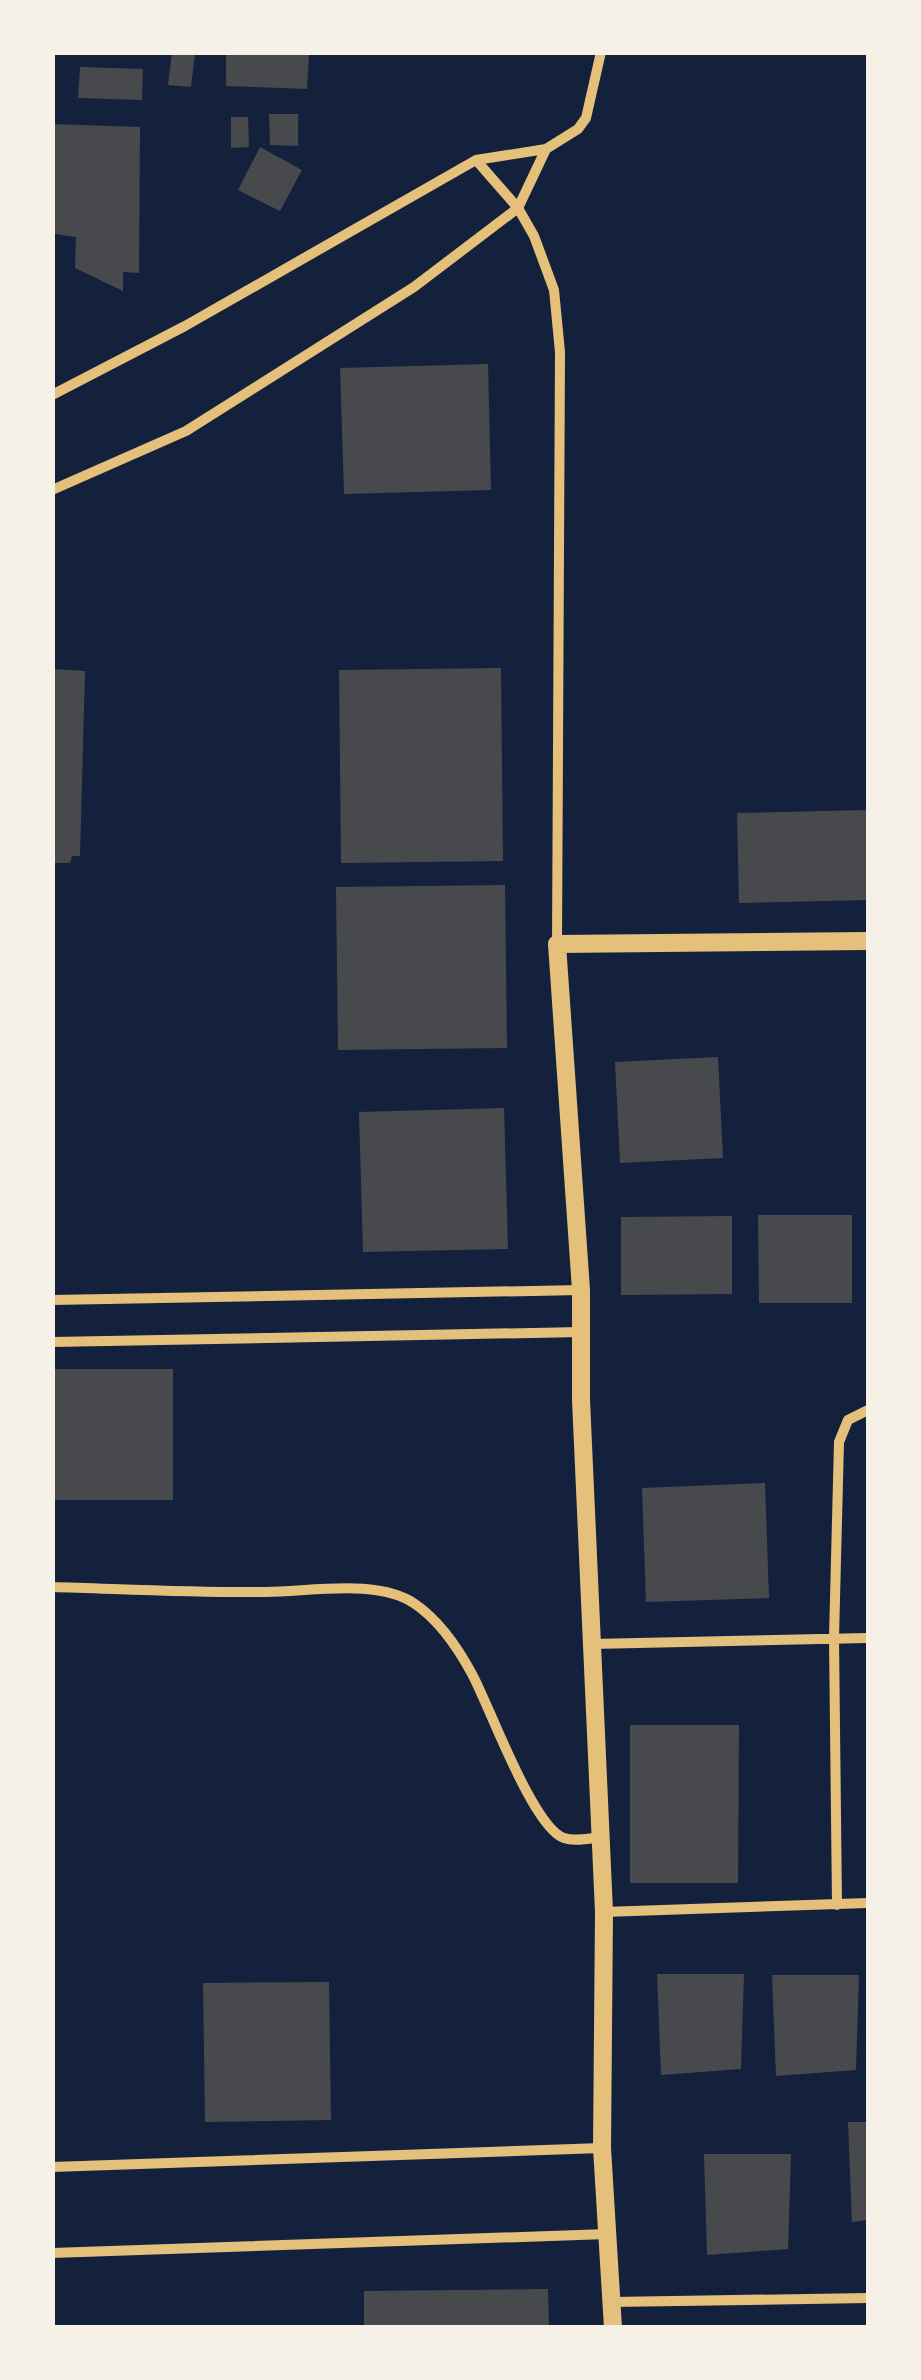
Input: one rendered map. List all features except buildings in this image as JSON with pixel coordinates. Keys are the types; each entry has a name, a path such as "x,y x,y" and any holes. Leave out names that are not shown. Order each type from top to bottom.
{"street":[{"path":"52,395 185,326 476,160 546,149 578,130 586,118 601,52"},
{"path":"52,490 186,431 414,287 518,208 546,149"},
{"path":"476,160 518,208 534,236 554,290 560,352 557,944 581,1290 581,1400 604,1912 602,2148 614,2328"},
{"path":"557,944 868,942"},
{"path":"52,1300 581,1290"},
{"path":"52,1342 582,1332"},
{"path":"837,1905 834,1638 839,1442 848,1420 868,1410"},
{"path":"52,1587 382,1591 413,1602 443,1628 472,1675 520,1781 552,1830 567,1839 602,1836"},
{"path":"592,1644 868,1638"},
{"path":"604,1912 868,1903"},
{"path":"52,2167 602,2148"},
{"path":"52,2253 607,2234"},
{"path":"612,2302 868,2298"}]}
